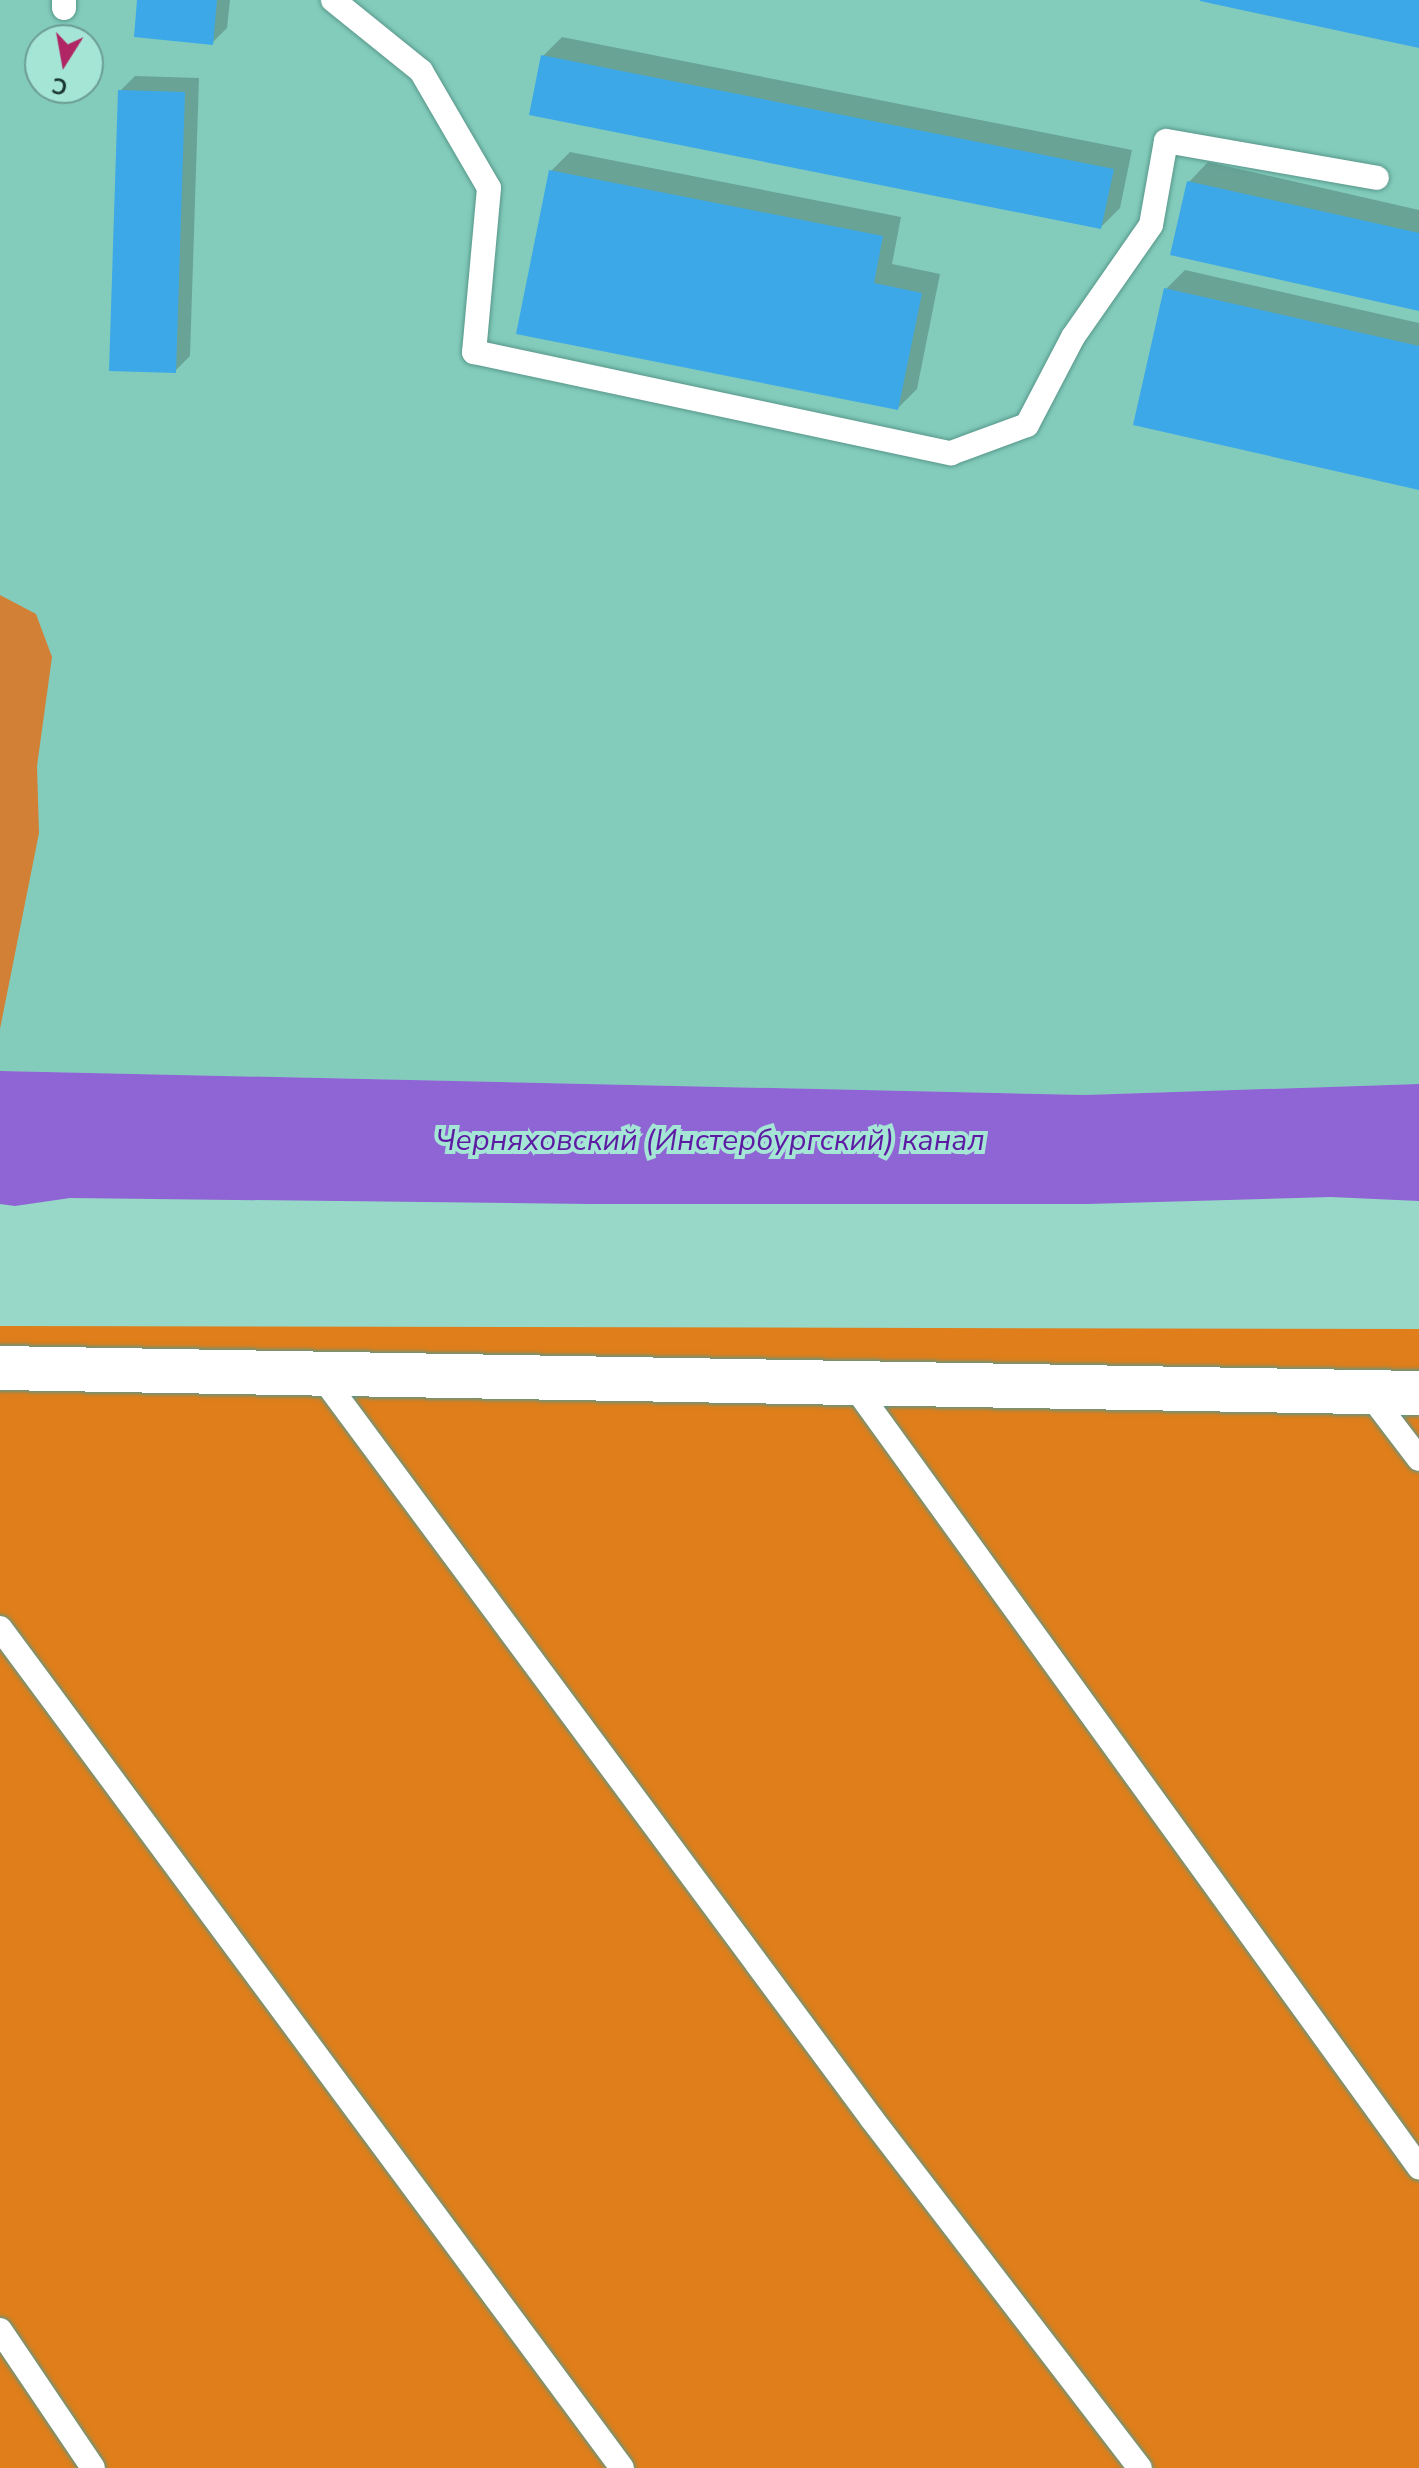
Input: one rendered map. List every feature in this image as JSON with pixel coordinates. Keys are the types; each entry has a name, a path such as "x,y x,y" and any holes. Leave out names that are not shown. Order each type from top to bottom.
{"street":[{"path":"0,1368 1419,1393"}],"lane":[{"path":"333,0 421,71 489,188 474,352 951,453 1027,425 1073,337 1151,225 1166,141 1377,178"},
{"path":"320,1374 872,2119 1140,2468"},
{"path":"852,1383 1419,2167"},
{"path":"1368,1392 1419,1459"},
{"path":"0,1628 622,2468"},
{"path":"0,2330 93,2468"}],"shaded area":[{"path":"0,0 1419,0 1419,1084 1085,1095 0,1071"},
{"path":"0,595 36,614 52,657 37,766 39,833 0,1029"},
{"path":"0,1326 1419,1329 1419,2468 0,2468"}],"water":[{"name":"Черняховский (Инстербургский) канал","path":"0,1071 1085,1095 1419,1084 1419,1201 1331,1197 1087,1204 590,1204 70,1198 15,1206 0,1204"}],"building":[{"path":"137,0 217,0 213,45 134,37"},
{"path":"1419,0 1419,48 1200,1"},
{"path":"541,55 1114,169 1101,229 529,115"},
{"path":"118,90 185,92 176,373 109,371"},
{"path":"549,170 883,236 874,283 922,293 898,410 516,334"},
{"path":"1187,181 1419,233 1419,311 1170,255"},
{"path":"1164,288 1419,346 1419,490 1133,425"}]}
